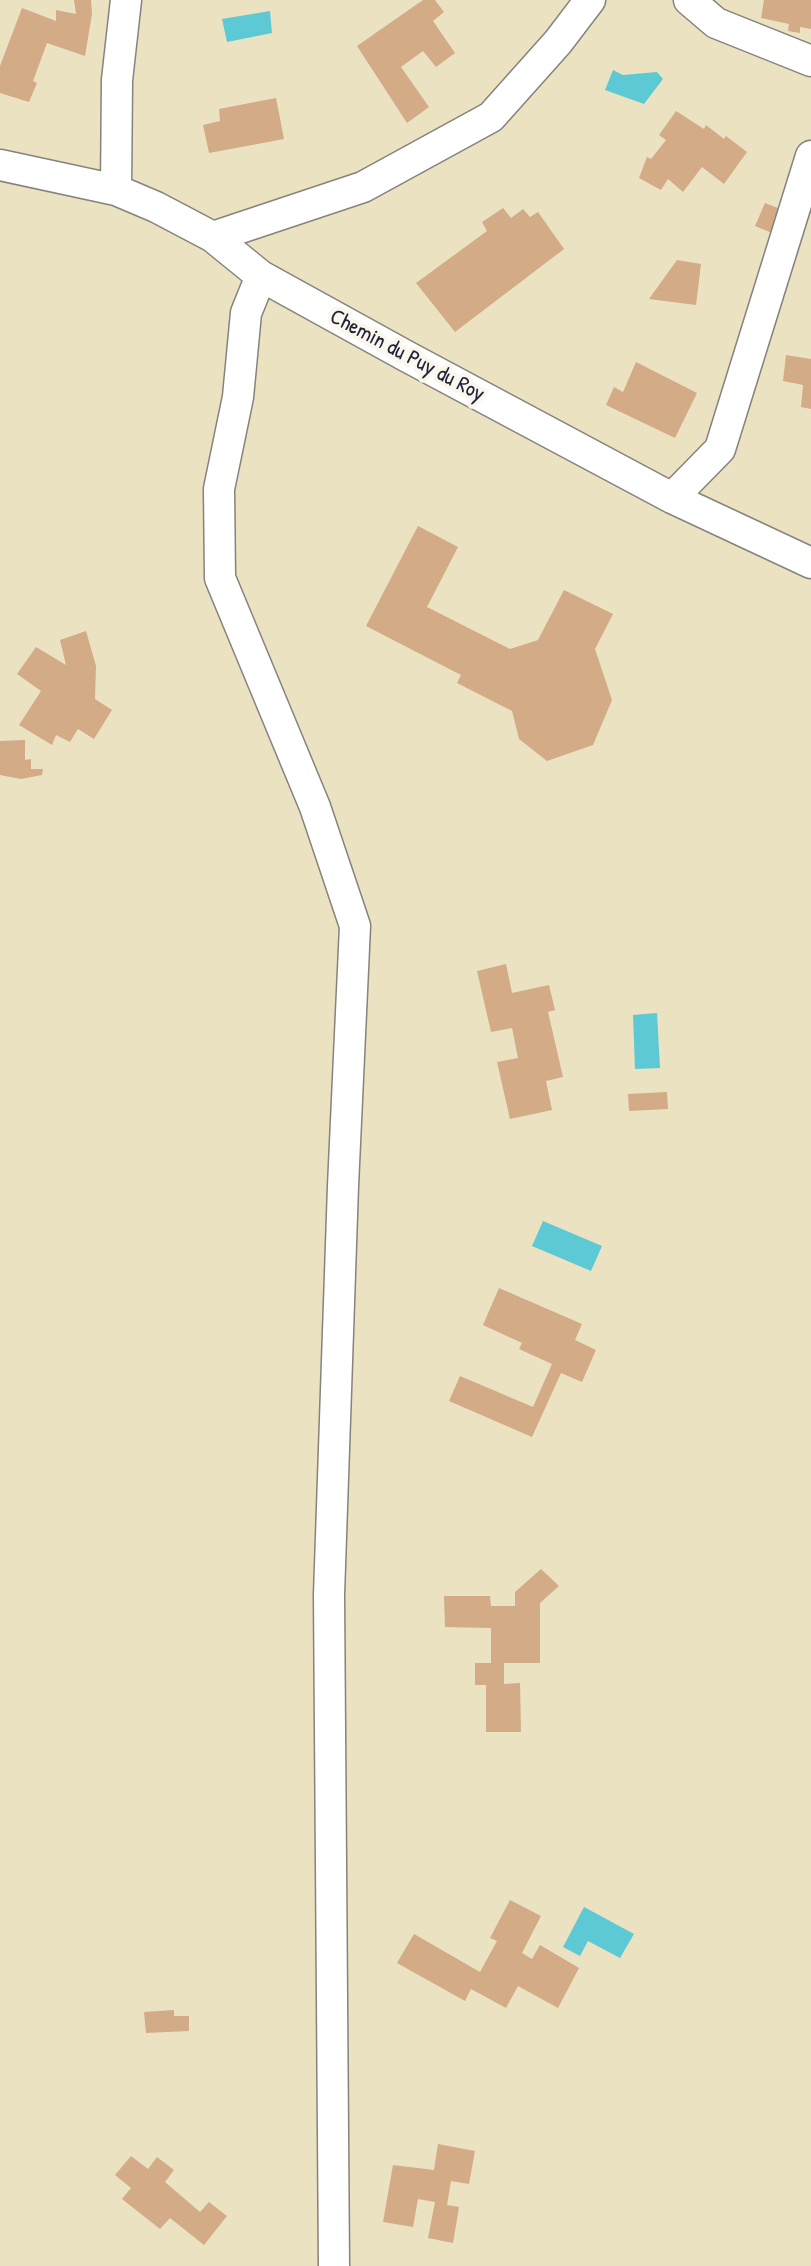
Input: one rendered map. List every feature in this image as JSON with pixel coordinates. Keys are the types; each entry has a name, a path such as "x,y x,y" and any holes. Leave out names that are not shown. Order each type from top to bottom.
{"street":[{"path":"116,190 117,80 126,0"},
{"path":"213,237 363,187 491,117 558,42 590,0"},
{"path":"689,0 716,23 811,61"},
{"path":"672,498 720,449 811,156"},
{"name":"Chemin du Puy du Roy","path":"0,165 116,190 156,207 213,237 261,276 672,498 811,563"},
{"path":"261,276 246,313 238,397 219,489 220,578 315,807 355,926 329,1595 334,2266"}],"water":[{"path":"270,11 272,33 227,42 222,19"},
{"path":"613,70 623,75 657,72 663,79 644,104 605,90"},
{"path":"657,1013 660,1068 635,1069 633,1015"},
{"path":"543,1221 602,1246 591,1271 532,1246"},
{"path":"584,1907 634,1934 620,1958 588,1941 580,1956 563,1947"}],"building":[{"path":"74,0 91,0 92,14 85,56 47,43 29,102 0,93 0,66 22,8 56,21 56,10 76,14"},
{"path":"423,0 435,0 444,12 433,21 455,53 436,67 423,51 401,67 429,107 407,123 357,46"},
{"path":"764,0 811,0 811,29 800,27 800,33 788,31 789,24 761,18"},
{"path":"276,98 284,139 209,153 203,125 220,121 219,109"},
{"path":"676,111 704,129 706,125 724,139 726,136 747,152 724,184 702,167 683,192 668,179 661,190 639,178 647,157 651,159 666,140 659,135"},
{"path":"765,203 791,213 782,237 755,226"},
{"path":"503,208 511,218 523,209 530,217 538,212 564,249 455,332 416,283 487,231 482,222"},
{"path":"677,260 701,264 696,305 649,299"},
{"path":"786,355 811,359 811,409 801,407 803,385 783,381"},
{"path":"636,362 697,393 675,438 606,405 614,387 623,392"},
{"path":"418,526 458,547 427,607 510,649 538,640 564,590 613,614 595,649 612,700 593,745 547,761 519,739 512,711 457,683 461,675 366,626"},
{"path":"86,631 96,666 95,699 112,710 94,739 78,729 70,742 56,735 52,745 19,725 41,691 17,674 36,647 66,665 60,640"},
{"path":"25,740 25,760 31,759 31,769 43,769 42,775 21,779 0,775 0,741"},
{"path":"506,964 512,993 549,985 555,1010 548,1012 563,1077 546,1081 552,1110 510,1119 497,1062 518,1058 512,1028 491,1032 477,971"},
{"path":"667,1092 668,1109 629,1111 628,1094"},
{"path":"499,1288 582,1324 575,1340 596,1350 582,1382 561,1373 532,1437 449,1401 460,1376 533,1407 552,1364 519,1349 522,1343 483,1325"},
{"path":"541,1569 559,1586 540,1603 540,1663 504,1663 504,1684 520,1683 521,1732 486,1732 486,1685 475,1685 475,1663 491,1663 491,1628 445,1627 444,1596 490,1596 491,1606 515,1606 515,1592"},
{"path":"510,1900 541,1916 522,1953 532,1959 540,1945 579,1968 558,2008 518,1986 506,2008 471,1989 465,2001 397,1963 414,1934 480,1972 497,1941 490,1938"},
{"path":"174,2010 174,2016 189,2016 189,2031 146,2033 144,2012"},
{"path":"438,2144 475,2151 469,2184 451,2181 447,2205 459,2207 453,2243 428,2238 435,2202 418,2199 413,2227 383,2222 393,2165 434,2170"},
{"path":"131,2156 148,2169 157,2157 174,2170 165,2182 200,2212 209,2202 227,2216 204,2245 170,2218 160,2229 122,2199 131,2188 115,2175"}]}
